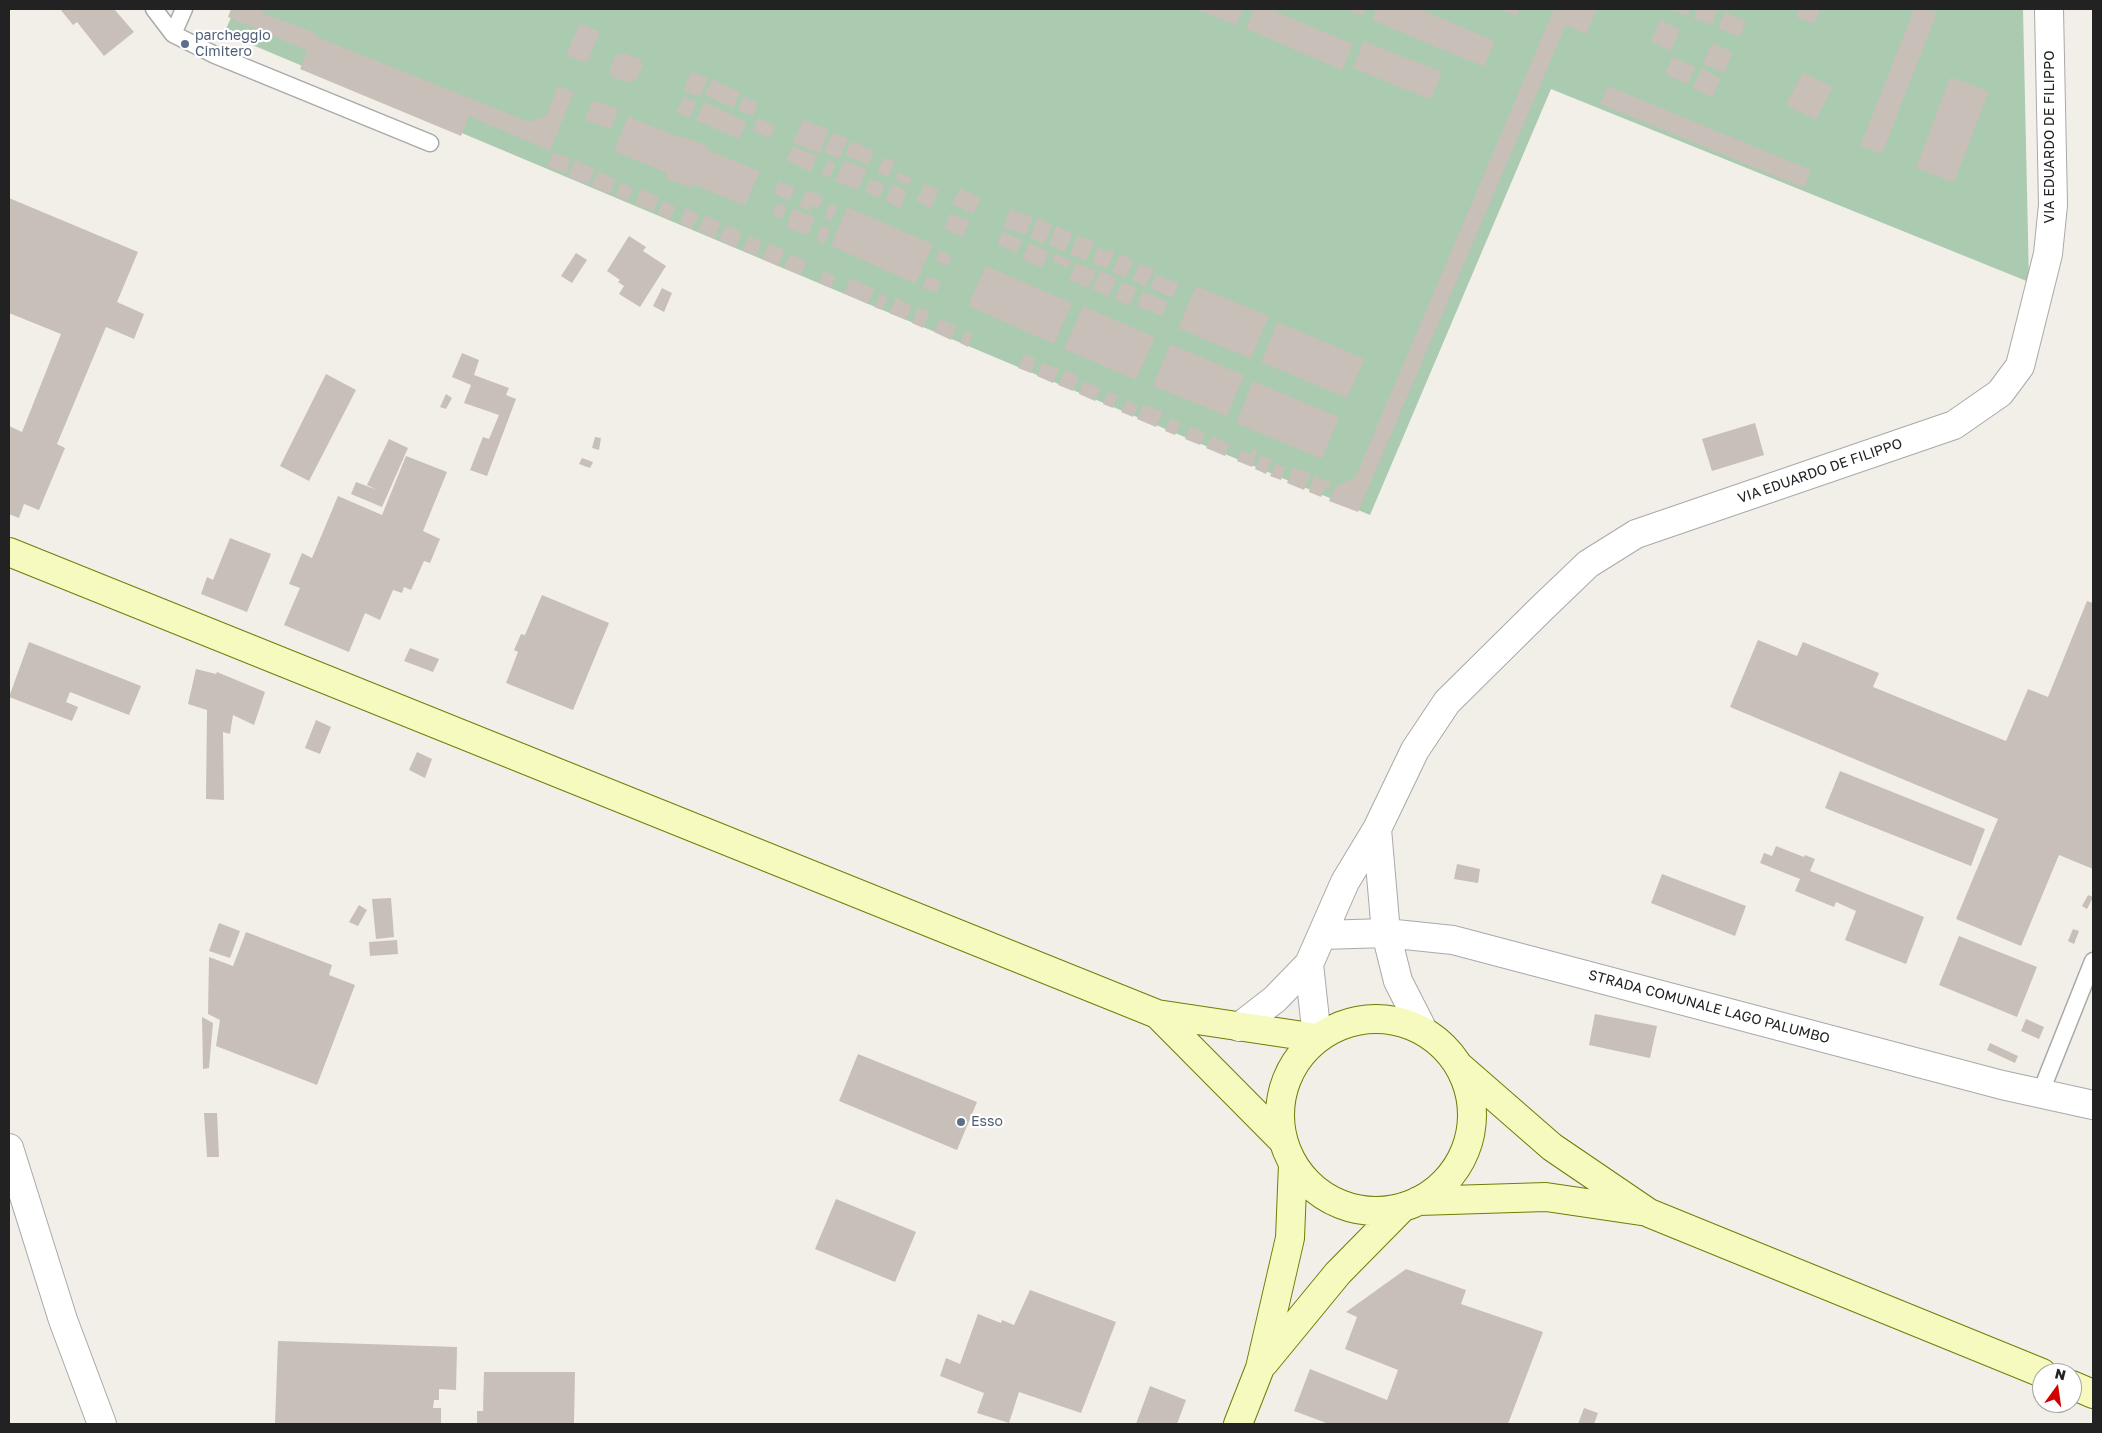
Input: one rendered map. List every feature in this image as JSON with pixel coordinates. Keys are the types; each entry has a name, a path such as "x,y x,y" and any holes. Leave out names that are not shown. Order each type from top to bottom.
{"main road":[{"path":"10,559 1157,1014 1317,1038"},
{"path":"1157,1014 1288,1152 1309,1184 1329,1199 1352,1208 1378,1211 1410,1204 1546,1197 1650,1213"},
{"path":"1238,1424 1260,1368 1290,1238 1288,1152 1279,1116 1282,1091 1291,1068 1306,1048 1317,1038 1349,1022 1374,1018 1399,1021 1423,1030 1443,1045 1458,1065 1469,1088 1472,1113 1470,1138 1460,1161 1446,1181 1410,1204 1338,1273 1260,1368"},
{"path":"1458,1065 1552,1147 1650,1213 2032,1369"}],"street":[{"name":"VIA EDUARDO DE FILIPPO","path":"1239,1027 1275,999 1308,964 1345,882 1377,829 1415,750 1447,702 1588,564 1636,534 1954,425 2000,393 2020,366 2048,254 2052,205 2049,9"},
{"path":"1377,829 1386,933 1398,982 1423,1030"},
{"name":"STRADA COMUNALE LAGO PALUMBO","path":"1322,935 1386,933 1453,940 2040,1094 2093,1105"},
{"path":"1308,964 1317,1038"},
{"path":"9,1148 63,1320 102,1424"}],"lane":[{"path":"154,9 173,34 215,55 430,143"},
{"path":"173,34 184,9"},
{"path":"2040,1094 2093,961"}],"green space":[{"path":"235,9 2023,9 2029,282 1551,89 1370,515 224,33"}],"building":[{"path":"60,9 114,9 134,32 104,56 77,22 73,25"},
{"path":"231,9 261,9 263,13 318,34 317,37 529,122 546,116 558,86 574,92 550,151 469,116 461,136 300,69 308,51 228,17"},
{"path":"1196,9 1243,9 1236,25"},
{"path":"1254,9 1270,9 1353,44 1342,70 1246,29"},
{"path":"1345,9 1365,9 1362,16"},
{"path":"1376,9 1419,9 1495,41 1484,67 1372,20"},
{"path":"1499,9 1520,9 1517,16"},
{"path":"1554,9 1597,9 1586,34 1566,25 1358,512 1329,501 1336,486 1355,478"},
{"path":"1670,9 1690,9 1687,16"},
{"path":"1697,9 1717,10 1712,25 1693,18"},
{"path":"1799,9 1820,9 1814,24 1796,17"},
{"path":"1914,9 1927,9 1937,13 1882,154 1860,146"},
{"path":"1725,12 1746,21 1740,37 1718,28"},
{"path":"1660,20 1680,30 1671,51 1650,41"},
{"path":"580,23 600,32 587,63 566,55"},
{"path":"1364,41 1442,72 1431,100 1353,68"},
{"path":"1712,43 1733,52 1724,73 1703,64"},
{"path":"624,53 640,59 643,65 637,79 629,83 612,77 609,71 615,56"},
{"path":"1672,57 1695,67 1688,84 1665,74"},
{"path":"1702,68 1721,79 1712,97 1692,88"},
{"path":"691,71 708,78 700,97 683,90"},
{"path":"1803,72 1833,87 1816,120 1786,105"},
{"path":"1950,77 1989,91 1954,183 1916,168"},
{"path":"712,79 740,92 733,108 705,95"},
{"path":"1608,86 1811,170 1804,188 1600,104"},
{"path":"743,96 758,103 753,116 738,110"},
{"path":"684,97 697,102 689,118 676,112"},
{"path":"593,100 618,109 611,129 585,120"},
{"path":"704,102 747,122 739,139 696,120"},
{"path":"628,116 680,138 681,136 708,146 707,150 760,171 745,206 692,184 691,188 665,178 667,173 614,151"},
{"path":"758,118 776,126 770,138 753,131"},
{"path":"803,119 829,130 820,154 793,142"},
{"path":"833,132 848,139 839,159 824,152"},
{"path":"851,141 874,151 868,165 845,155"},
{"path":"793,146 817,156 811,172 786,160"},
{"path":"553,152 571,159 565,174 547,166"},
{"path":"884,157 895,162 888,177 877,172"},
{"path":"575,160 595,169 588,185 568,176"},
{"path":"829,160 836,164 829,178 821,174"},
{"path":"845,160 867,169 858,190 835,181"},
{"path":"598,171 616,179 610,194 591,186"},
{"path":"899,172 912,178 908,185 895,179"},
{"path":"870,179 885,184 879,198 865,192"},
{"path":"779,181 795,188 790,201 773,193"},
{"path":"621,182 634,188 628,201 615,196"},
{"path":"925,183 939,190 931,208 916,201"},
{"path":"893,184 907,191 900,208 885,201"},
{"path":"960,188 981,198 973,214 952,204"},
{"path":"641,189 659,197 653,212 635,204"},
{"path":"806,190 824,197 818,209 812,206 810,211 799,206"},
{"path":"9,198 138,252 117,302 144,314 134,339 106,327 57,444 65,448 39,510 24,504 19,518 9,514 9,426 22,432 61,334 9,313"},
{"path":"663,201 676,207 670,220 657,214"},
{"path":"776,203 787,207 782,219 772,215"},
{"path":"830,204 838,207 831,221 824,218"},
{"path":"847,207 933,244 916,284 831,246"},
{"path":"686,208 699,214 692,229 679,223"},
{"path":"793,209 815,217 808,236 786,227"},
{"path":"1010,209 1033,217 1026,235 1003,227"},
{"path":"950,213 970,221 963,237 944,229"},
{"path":"705,215 721,223 714,239 698,231"},
{"path":"1038,218 1053,225 1044,244 1030,237"},
{"path":"726,225 742,232 736,248 719,240"},
{"path":"821,226 830,229 825,244 816,240"},
{"path":"1056,226 1073,233 1065,252 1049,245"},
{"path":"1002,231 1022,240 1017,253 997,244"},
{"path":"1078,235 1094,242 1086,261 1070,254"},
{"path":"629,236 646,247 643,251 666,266 640,307 619,294 624,286 618,282 620,280 607,271"},
{"path":"749,236 762,242 756,256 743,250"},
{"path":"769,243 785,250 778,266 762,259"},
{"path":"1029,243 1049,251 1042,268 1022,259"},
{"path":"1098,247 1108,252 1110,249 1115,251 1107,269 1092,263"},
{"path":"939,250 952,256 948,266 935,261"},
{"path":"576,253 587,260 572,283 561,276"},
{"path":"790,254 807,262 801,275 784,268"},
{"path":"1055,254 1072,261 1068,268 1052,261"},
{"path":"1120,254 1134,260 1125,278 1112,272"},
{"path":"1076,263 1096,271 1089,288 1069,280"},
{"path":"1140,263 1154,269 1146,287 1132,280"},
{"path":"986,266 1072,303 1054,344 968,306"},
{"path":"824,271 836,276 831,288 819,283"},
{"path":"1100,271 1117,278 1109,297 1092,289"},
{"path":"1156,274 1179,284 1173,298 1150,288"},
{"path":"927,276 941,281 937,293 922,288"},
{"path":"850,278 875,289 868,304 844,293"},
{"path":"1122,282 1137,288 1129,306 1114,299"},
{"path":"1196,286 1269,316 1251,359 1178,328"},
{"path":"662,288 672,293 664,312 653,306"},
{"path":"1143,291 1168,302 1162,316 1137,306"},
{"path":"880,294 888,297 882,310 874,307"},
{"path":"896,298 912,306 906,320 889,313"},
{"path":"1083,306 1155,337 1136,380 1064,349"},
{"path":"918,307 930,312 923,328 912,323"},
{"path":"940,319 957,326 951,340 934,332"},
{"path":"1278,322 1365,359 1347,398 1261,362"},
{"path":"965,331 973,335 968,347 960,343"},
{"path":"1170,344 1244,375 1227,416 1153,386"},
{"path":"462,353 479,360 474,375 509,388 506,395 516,399 487,476 470,470 483,437 489,439 499,415 464,403 471,385 452,377"},
{"path":"1024,354 1037,359 1031,373 1018,368"},
{"path":"1042,363 1059,369 1053,383 1037,376"},
{"path":"1065,370 1079,376 1073,391 1058,385"},
{"path":"326,374 356,390 309,481 280,466"},
{"path":"1084,381 1101,388 1095,401 1079,394"},
{"path":"1253,381 1339,417 1322,459 1236,423"},
{"path":"1108,391 1118,395 1113,408 1103,404"},
{"path":"446,394 452,398 446,409 440,407"},
{"path":"1127,400 1138,405 1133,417 1121,412"},
{"path":"1143,404 1163,412 1156,427 1137,419"},
{"path":"1170,418 1181,423 1175,435 1165,431"},
{"path":"1755,423 1764,455 1712,471 1702,439"},
{"path":"1190,426 1206,433 1200,445 1185,439"},
{"path":"1212,436 1230,444 1225,456 1206,448"},
{"path":"595,437 601,438 599,450 592,448"},
{"path":"389,439 408,448 382,507 351,494 356,482 377,490 367,485"},
{"path":"1254,449 1258,451 1252,467 1237,461 1241,450 1251,454"},
{"path":"1261,455 1272,459 1266,474 1255,469"},
{"path":"406,456 447,472 423,531 440,539 430,563 424,561 411,590 404,587 402,593 393,590 380,620 365,613 349,652 284,625 300,588 289,584 302,553 312,558 338,496 382,515"},
{"path":"582,458 593,462 590,468 579,464"},
{"path":"1276,463 1286,468 1281,480 1270,476"},
{"path":"1293,467 1311,474 1304,490 1287,483"},
{"path":"1314,475 1331,483 1329,489 1326,487 1321,497 1309,492"},
{"path":"230,538 271,554 247,612 201,594 207,577 213,580"},
{"path":"542,595 609,623 573,710 506,683 518,652 514,650 521,634 525,635"},
{"path":"2087,601 2093,603 2093,869 2059,855 2021,946 1956,919 1998,819 1730,707 1758,640 1797,656 1803,642 1879,673 1873,687 2006,741 2028,689 2048,697"},
{"path":"29,642 141,686 129,715 70,692 66,702 78,707 72,721 9,697"},
{"path":"410,648 439,659 433,672 404,661"},
{"path":"196,669 216,674 217,672 265,692 254,725 233,715 230,734 223,732 224,800 206,799 207,710 188,704"},
{"path":"316,720 331,727 320,754 305,748"},
{"path":"417,752 432,759 425,778 409,770"},
{"path":"1840,771 1985,829 1971,866 1825,808"},
{"path":"1776,846 1804,857 1805,855 1815,859 1810,871 1924,917 1906,964 1845,940 1856,911 1836,902 1834,907 1795,891 1800,879 1760,863 1764,853 1772,856"},
{"path":"1457,864 1480,869 1478,883 1454,879"},
{"path":"1662,874 1746,906 1735,936 1651,903"},
{"path":"2088,895 2093,897 2087,909 2082,906"},
{"path":"391,898 394,937 376,939 372,899"},
{"path":"359,905 367,910 358,926 349,922"},
{"path":"219,923 240,931 230,958 209,951"},
{"path":"2073,929 2079,931 2074,944 2068,941"},
{"path":"246,932 332,965 329,975 355,985 317,1085 216,1046 220,1020 208,1014 209,957 233,966"},
{"path":"1959,936 2037,967 2017,1017 1939,985"},
{"path":"397,940 398,954 370,956 369,942"},
{"path":"1595,1014 1657,1026 1650,1058 1589,1045"},
{"path":"202,1017 213,1023 209,1068 203,1069"},
{"path":"2026,1019 2044,1027 2039,1039 2021,1031"},
{"path":"1990,1043 2018,1056 2015,1063 1987,1050"},
{"path":"858,1054 977,1102 957,1150 839,1101"},
{"path":"204,1113 217,1113 219,1157 207,1157"},
{"path":"836,1199 916,1232 895,1282 815,1249"},
{"path":"1406,1269 1466,1290 1461,1304 1543,1332 1508,1424 1329,1424 1294,1411 1310,1369 1387,1400 1398,1370 1345,1349 1357,1317 1346,1312"},
{"path":"1030,1290 1116,1322 1081,1413 1019,1392 1009,1423 977,1413 984,1393 940,1376 946,1358 960,1364 978,1314 1001,1323 1002,1320 1014,1325"},
{"path":"278,1341 457,1347 456,1390 439,1389 439,1400 434,1400 433,1408 441,1408 441,1424 275,1424"},
{"path":"484,1372 575,1372 574,1424 477,1424 477,1411 483,1411"},
{"path":"1150,1386 1186,1400 1177,1424 1136,1424"},
{"path":"1584,1408 1598,1413 1594,1424 1578,1424"}],"place":[{"name":"parcheggio Cimitero","path":"185,44"},
{"name":"Esso","path":"961,1122"}]}
